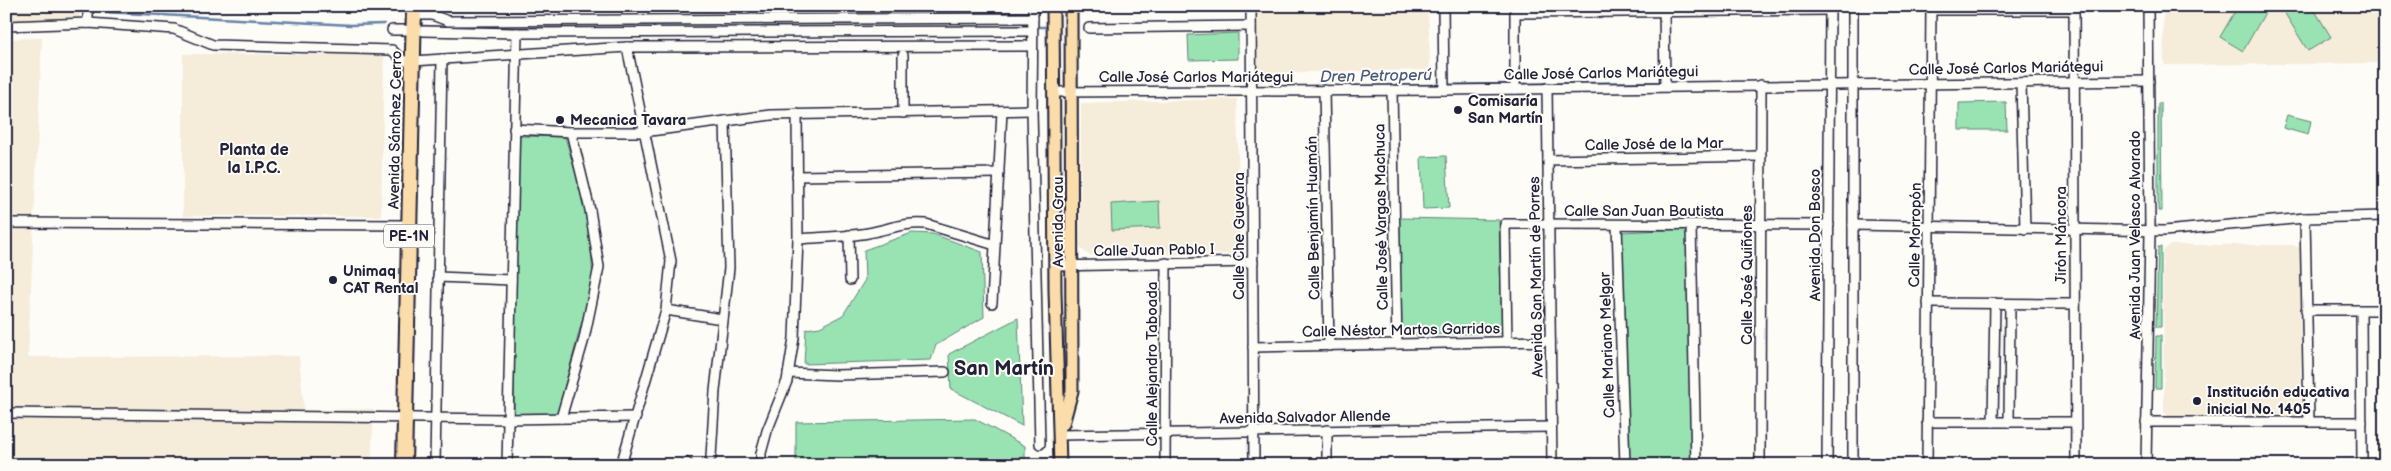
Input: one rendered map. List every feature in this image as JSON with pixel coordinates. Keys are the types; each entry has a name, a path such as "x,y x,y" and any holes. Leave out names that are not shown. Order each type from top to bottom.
{"highway":[{"name":"Avenida Sánchez Cerro","path":"404,465 414,10"}],"main road":[{"name":"Avenida Grau","path":"1053,6 1055,266 1060,465"},
{"name":"Avenida Grau","path":"1060,436 1072,391 1071,6"}],"street":[{"path":"88,6 88,23"},
{"path":"1033,6 1032,110 1040,444"},
{"name":"Calle Che Guevara","path":"1251,6 1254,465"},
{"path":"1443,6 1444,90"},
{"path":"1853,6 1853,465"},
{"name":"Avenida Juan Velasco Alvarado","path":"2146,465 2150,231 2148,6"},
{"path":"1664,8 1664,86"},
{"path":"1515,89 1515,9 1830,8"},
{"name":"Avenida Don Bosco","path":"1827,465 1830,8"},
{"path":"1931,8 2074,8"},
{"name":"Calle Morropón","path":"1927,465 1931,8"},
{"name":"Jirón Máncora","path":"2074,8 2074,422 2076,465"},
{"path":"414,10 448,21 1033,18"},
{"path":"6,26 88,23 174,28 213,45 392,50 403,61 627,47 1032,46"},
{"path":"1089,28 1251,26"},
{"path":"392,30 405,30"},
{"path":"423,31 517,33 1032,31"},
{"path":"507,465 517,33"},
{"path":"621,465 666,310 670,253 627,47"},
{"path":"903,56 903,113"},
{"path":"435,465 442,59"},
{"name":"Calle José Carlos Mariátegui","path":"1054,92 1444,90 1853,83 1931,84 2149,81"},
{"path":"2021,83 2025,229"},
{"name":"Calle José Quiñones","path":"1760,465 1761,85"},
{"name":"Avenida San Martín de Porres","path":"1547,88 1552,465"},
{"name":"Calle Benjamín Huamán","path":"1324,90 1329,346"},
{"name":"Calle José Vargas Machuca","path":"1392,90 1397,344"},
{"path":"514,129 571,132 644,132 797,114 1032,110"},
{"path":"992,303 1002,111"},
{"path":"761,465 761,453 788,374 794,338 798,239 797,114"},
{"path":"711,457 722,320 729,268 726,121"},
{"path":"561,418 584,339 599,267 590,210 571,132"},
{"name":"Calle José de la Mar","path":"1548,160 1761,156"},
{"path":"797,176 999,173"},
{"path":"1853,225 2150,231 2305,218 2385,216"},
{"path":"2305,218 2309,422"},
{"path":"6,223 409,225"},
{"path":"798,239 869,233 904,223 917,223 995,245"},
{"name":"Calle San Juan Bautista","path":"1507,342 1505,224 1829,225"},
{"path":"1691,224 1696,465"},
{"name":"Calle Mariano Melgar","path":"1616,225 1626,465"},
{"path":"849,234 850,280"},
{"name":"Calle Juan Pablo I","path":"1055,266 1253,262"},
{"name":"Calle Alejandro Taboada","path":"1165,465 1166,263"},
{"path":"438,277 511,280"},
{"path":"1928,303 2074,304"},
{"path":"1993,422 1995,304"},
{"path":"2010,304 2010,422"},
{"path":"666,310 722,320"},
{"path":"2306,310 2385,310"},
{"path":"2361,310 2362,465"},
{"name":"Calle Néstor Martos Garridos","path":"1253,347 1550,341"},
{"path":"788,374 837,375 945,372"},
{"path":"6,414 436,416 508,419 636,418"},
{"path":"1927,422 2074,422"},
{"path":"2146,422 2362,422"},
{"name":"Avenida Salvador Allende","path":"1060,436 1552,427"},
{"path":"1327,430 1327,465"}],"shaded area":[{"path":"6,6 79,6 80,29 6,29"},
{"path":"1256,6 1428,6 1430,66 1426,70 1261,73 1258,70"},
{"path":"2163,6 2385,6 2385,63 2164,65"},
{"path":"42,38 28,357 299,356 304,410 374,409 371,465 6,465 6,39"},
{"path":"183,54 384,55 381,216 183,216"},
{"path":"1237,99 1240,254 1089,255 1080,248 1081,103"},
{"path":"2170,245 2293,245 2300,248 2301,412 2295,417 2243,415 2239,418 2170,418 2164,412 2163,251"}],"green space":[{"path":"2238,6 2259,6 2266,11 2243,51 2220,37"},
{"path":"2293,6 2312,6 2331,37 2308,51 2284,12"},
{"path":"1238,33 1238,59 1189,60 1188,35"},
{"path":"2006,102 2007,130 1959,130 1959,103"},
{"path":"2158,103 2161,103 2162,211 2158,211"},
{"path":"2287,115 2311,121 2308,135 2283,128"},
{"path":"516,136 565,137 589,218 593,280 557,415 514,414"},
{"path":"1446,156 1449,208 1423,209 1421,157"},
{"path":"1159,201 1160,228 1112,230 1111,204"},
{"path":"1399,218 1499,220 1502,333 1405,335 1401,331"},
{"path":"1688,229 1694,465 1630,465 1622,232"},
{"path":"912,233 933,234 982,252 984,317 936,345 931,360 804,364 806,329 820,327 843,315 865,280 864,250"},
{"path":"2158,247 2161,247 2161,327 2156,327"},
{"path":"1018,318 1022,426 951,389 949,354"},
{"path":"2156,336 2161,336 2161,388 2155,388"},
{"path":"975,419 1025,446 1025,465 796,465 796,422"}],"waterway":[{"name":"Dren Petroperú","path":"104,12 351,25 384,24"},
{"name":"Dren Petroperú","path":"424,26 440,27"},
{"name":"Dren Petroperú","path":"1036,27 1048,27"},
{"name":"Dren Petroperú","path":"1518,84 1660,82 1660,45"},
{"name":"Dren Petroperú","path":"1353,86 1513,84"}],"place":[{"name":"Comisaría San Martín","path":"1458,110"},
{"name":"Mecanica Tavara","path":"560,120"},
{"name":"Unimaq CAT Rental","path":"333,280"},
{"name":"Institución educativa inicial No. 1405","path":"2197,401"}],"district":[{"name":"Planta de la I.P.C.","path":"254,158"},
{"name":"San Martín","path":"1004,368"}]}
